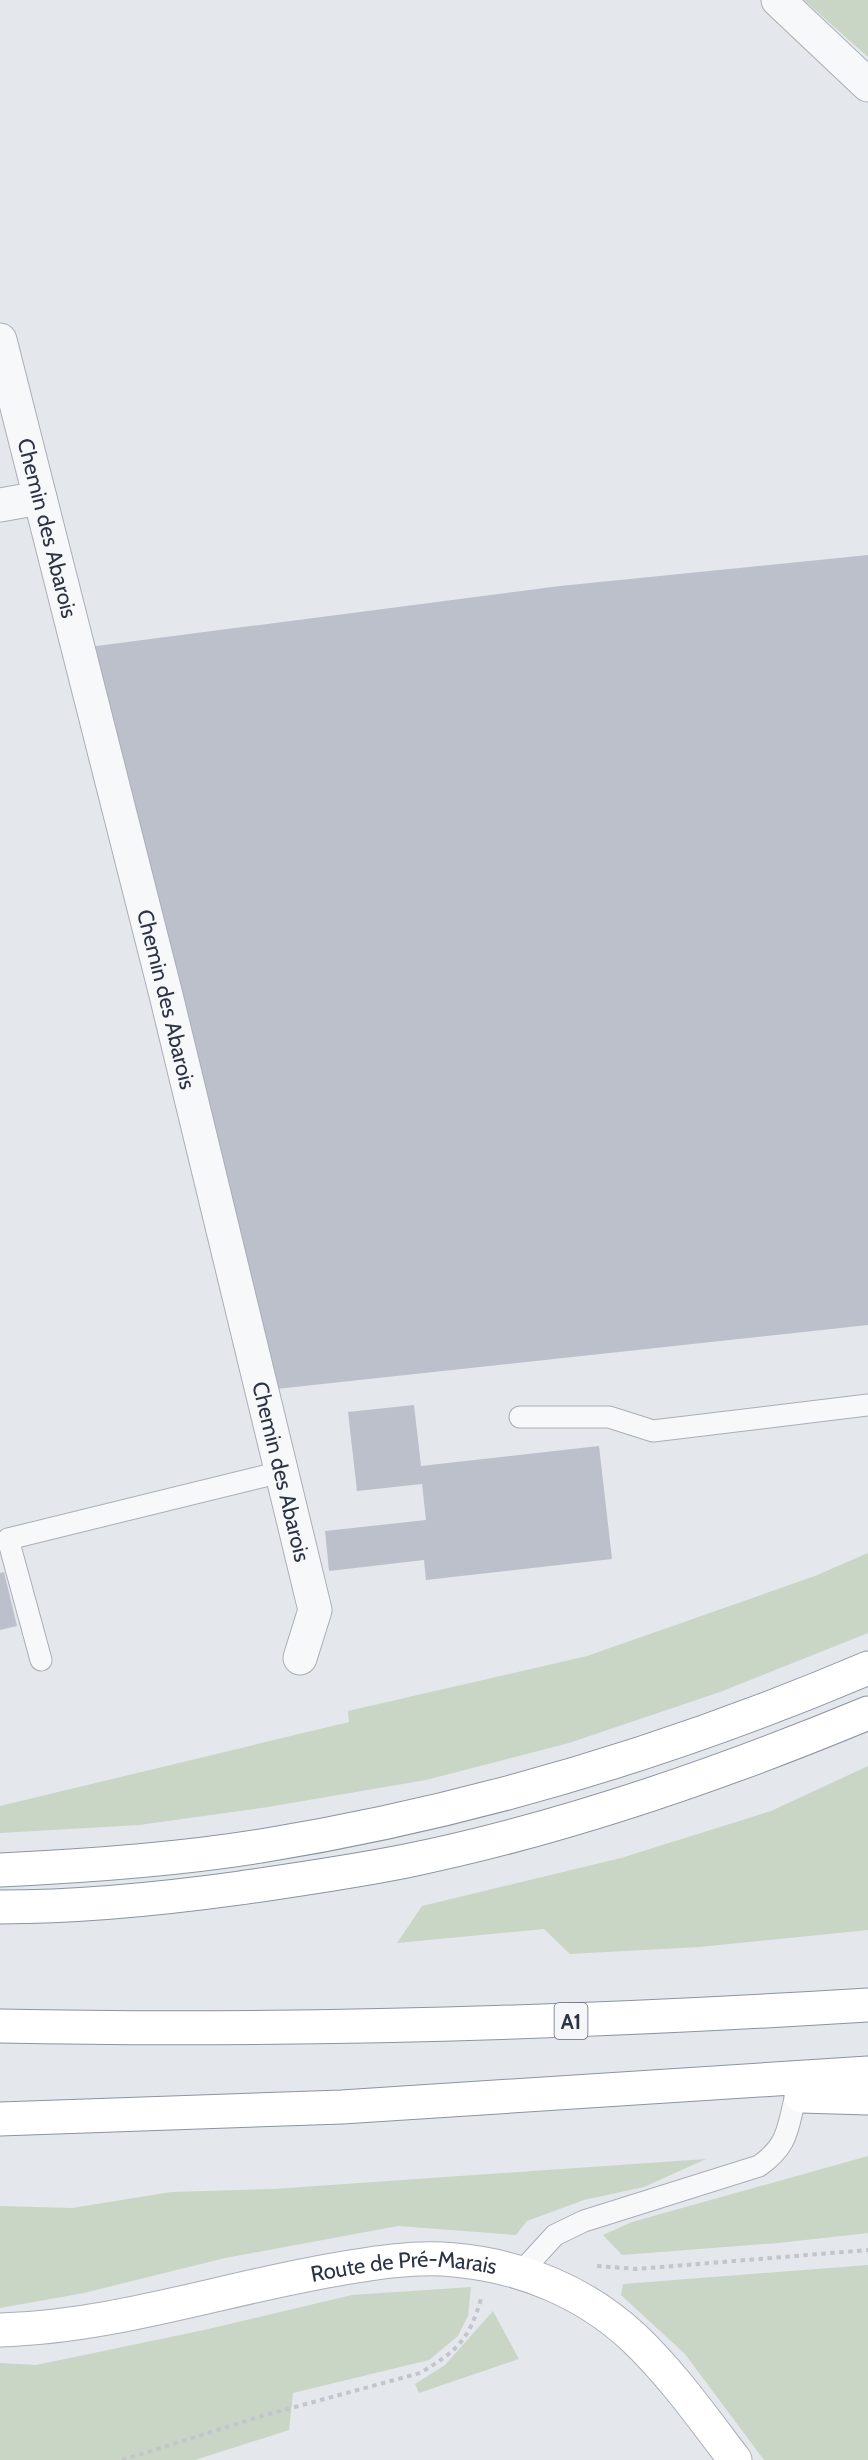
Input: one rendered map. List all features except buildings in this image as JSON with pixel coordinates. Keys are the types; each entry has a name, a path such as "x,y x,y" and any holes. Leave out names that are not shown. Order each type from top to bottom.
{"main road":[{"path":"0,1870 150,1859 260,1846 406,1818 523,1789 659,1748 799,1697 868,1668"},
{"path":"0,1907 164,1898 333,1875 407,1861 554,1823 644,1796 809,1738 868,1713"},
{"name":"A1","path":"0,2026 274,2029 460,2025 666,2017 868,2005"},
{"path":"0,2119 342,2107 868,2073"},
{"path":"635,2089 868,2098"},
{"name":"Route de Pré-Marais","path":"0,2331 41,2329 110,2318 305,2275 373,2263 414,2259 454,2260 509,2269 546,2282 592,2307 634,2339 688,2398 735,2460"}],"street":[{"path":"778,0 868,84"},
{"name":"Chemin des Abarois","path":"0,340 163,983 315,1610 300,1658"},
{"path":"0,505 40,498"}],"lane":[{"path":"520,1417 609,1416 654,1431 868,1405"},
{"path":"41,1660 8,1539 281,1472"},
{"path":"509,2269 555,2235 585,2221 759,2166 774,2155 784,2142 796,2096"}],"path":[{"path":"592,2265 637,2269 868,2250"},
{"path":"122,2460 262,2416 420,2373 442,2359 462,2341 472,2327 481,2298 509,2269"}],"green space":[{"path":"804,0 868,0 868,57"},
{"path":"868,1553 868,1633 720,1692 569,1743 426,1780 268,1807 139,1825 0,1833 0,1806 349,1722 348,1711 587,1656 815,1576"},
{"path":"868,1766 868,1930 699,1947 570,1954 544,1929 397,1943 422,1906 621,1858 771,1811"},
{"path":"868,2156 868,2233 778,2243 622,2255 603,2235 632,2222"},
{"path":"706,2159 644,2187 584,2200 527,2221 516,2235 398,2226 225,2258 84,2293 0,2308 0,2206 72,2208 171,2192 273,2189"},
{"path":"868,2265 868,2460 764,2460 685,2354 621,2295 623,2284"},
{"path":"471,2287 468,2316 458,2336 429,2360 293,2393 289,2430 195,2460 0,2460 0,2363 36,2365 204,2330 352,2295"},
{"path":"493,2311 519,2359 419,2393 415,2384 445,2365"}]}
